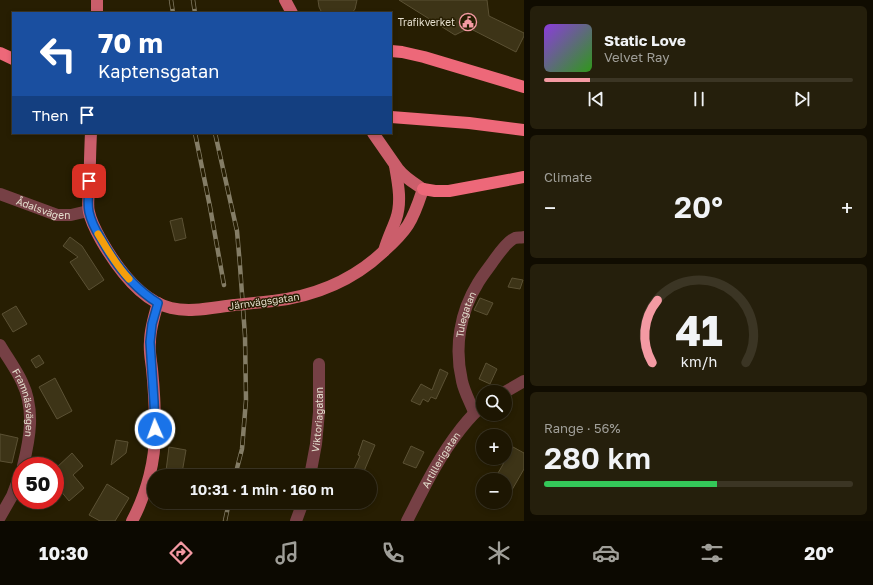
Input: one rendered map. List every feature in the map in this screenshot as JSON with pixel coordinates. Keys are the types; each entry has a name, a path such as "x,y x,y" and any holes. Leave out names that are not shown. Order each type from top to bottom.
{"highway":[{"path":"392,51 424,57 524,88"},
{"path":"0,53 12,59"},
{"path":"392,117 524,129"},
{"path":"424,188 435,191 449,191 524,177"}],"main road":[{"path":"97,0 97,12"},
{"path":"285,0 291,12"},
{"path":"88,211 91,134"},
{"name":"Järnvägsgatan","path":"88,211 99,236 122,271 140,291 158,303 170,308 192,310 273,301 318,292 365,268 397,240 413,216 424,188 407,178 395,166 374,134"},
{"name":"Järnvägsgatan","path":"383,252 396,219 398,209 398,184 395,166"},
{"path":"132,521 144,493 150,474 154,452 155,422 150,342 152,324 158,303"}],"street":[{"name":"Ådalsvägen","path":"0,194 57,215 71,215 88,211"},
{"name":"Tulegatan","path":"476,404 462,382 459,368 459,337 462,319 467,303 478,283 498,255 513,239 524,238"},
{"name":"Framnäsvägen","path":"0,344 3,358 23,383 27,396 30,410 30,425 25,457"},
{"name":"Viktoriagatan","path":"311,469 316,444 319,412 319,364"},
{"path":"512,388 524,381"},
{"name":"Artillerigatan","path":"407,521 443,454 451,442 476,413"},
{"path":"0,517 12,496"},
{"path":"296,521 300,509"}],"building":[{"path":"318,0 357,0 353,12 322,12"},
{"name":"Trafikverket","path":"399,0 487,0 489,16 524,33 524,36 516,52 469,28 455,35"},
{"path":"182,218 186,238 175,241 170,221"},
{"path":"70,237 82,246 104,280 89,290 70,262 78,257 63,246"},
{"path":"512,278 523,280 520,289 508,287"},
{"path":"480,298 493,303 487,315 474,310"},
{"path":"16,306 27,324 13,332 2,314"},
{"path":"39,355 44,363 36,368 31,360"},
{"path":"486,363 497,369 490,384 479,379"},
{"path":"440,369 448,373 436,399 431,397 428,402 423,399 420,405 411,401 421,384 432,390"},
{"path":"55,378 72,411 57,419 39,387"},
{"path":"0,434 18,438 13,457 12,457 12,463 0,461"},
{"path":"116,440 128,442 126,453 111,465"},
{"path":"363,440 375,445 365,469 354,469 360,456 358,455"},
{"path":"411,446 424,452 416,468 403,463"},
{"path":"169,447 186,450 183,469 166,469"},
{"path":"513,447 524,453 524,469 512,490 512,473 498,473 503,465 512,465"},
{"path":"72,453 83,466 73,475 84,488 69,501 64,495 64,461"},
{"path":"107,484 129,498 115,521 100,521 89,515"}],"railway":[{"path":"171,0 173,12"},
{"path":"193,0 195,12"},
{"path":"195,134 224,285"},
{"path":"215,134 237,231 245,336 246,400 242,449 237,469"},
{"path":"225,521 228,509"}],"slow traffic":[{"path":"98,234 106,248 129,279"}],"place":[{"name":"Trafikverket","path":"468,22"}],"route":[{"path":"89,181 88,211 99,236 122,271 140,291 148,298 158,303 150,334 155,429"}]}
